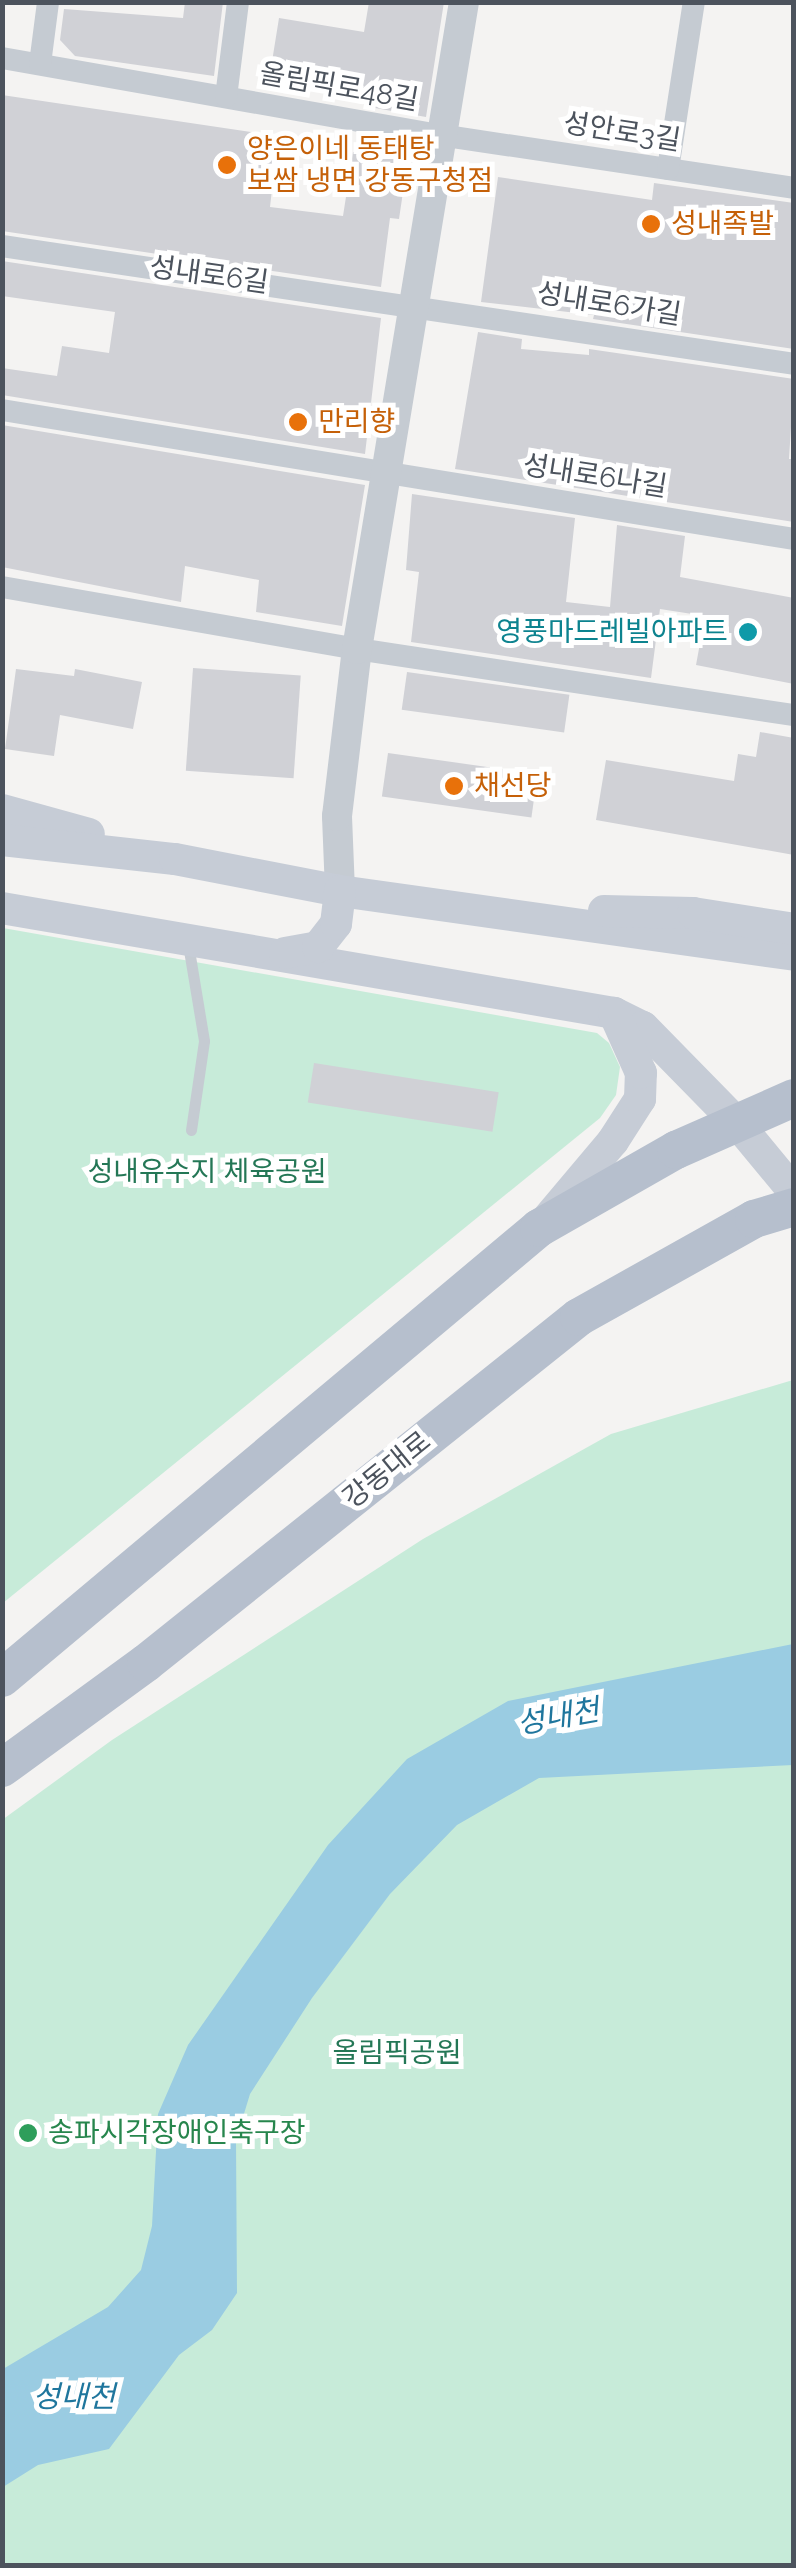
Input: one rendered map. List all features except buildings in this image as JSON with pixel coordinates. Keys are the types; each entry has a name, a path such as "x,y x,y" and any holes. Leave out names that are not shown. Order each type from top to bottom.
{"main road":[{"path":"2,810 174,859 340,892 482,908 794,956"},
{"path":"2,840 174,859"},
{"path":"276,955 318,947 336,924 340,892"},
{"path":"2,908 614,1013 643,1027 737,1123 794,1192"},
{"path":"482,908 693,912 794,929"},
{"path":"2,1678 539,1228 613,1141 640,1099 641,1072 614,1013"},
{"path":"539,1228 676,1150 794,1098"},
{"name":"강동대로","path":"2,1768 146,1663 578,1317 754,1219 794,1208"}],"street":[{"path":"40,64 48,2"},
{"name":"올림픽로48길","path":"226,97 238,2"},
{"path":"340,892 337,816 357,650 464,2"},
{"path":"668,169 694,2"},
{"name":"올림픽로48길","path":"2,58 442,135"},
{"name":"성안로3길","path":"442,135 794,188"},
{"name":"성내로6길","path":"2,246 415,304"},
{"name":"성내로6가길","path":"415,304 794,364"},
{"path":"2,410 387,472"},
{"name":"성내로6나길","path":"387,472 794,539"},
{"path":"2,587 357,650 794,716"}],"lane":[{"path":"187,940 204,1042 191,1130"}],"green space":[{"name":"성내유수지 체육공원","path":"3,928 597,1033 609,1043 620,1067 616,1095 600,1118 3,1603"},
{"name":"올림픽공원","path":"793,1380 793,2565 3,2565 2,1820 112,1740 423,1539 611,1434"}],"water":[{"name":"성내천","path":"793,1644 793,1765 539,1778 457,1825 390,1894 312,1998 250,2094 236,2140 237,2293 212,2330 179,2355 109,2449 38,2465 3,2487 3,2369 108,2307 141,2270 152,2226 158,2114 188,2045 328,1845 407,1759 508,1701"}],"place":[{"name":"양은이네 동태탕 보쌈 냉면 강동구청점","path":"227,165"},
{"name":"성내족발","path":"651,224"},
{"name":"만리향","path":"298,422"},
{"name":"영풍마드레빌아파트","path":"748,632"},
{"name":"채선당","path":"454,786"},
{"name":"송파시각장애인축구장","path":"28,2133"}]}
